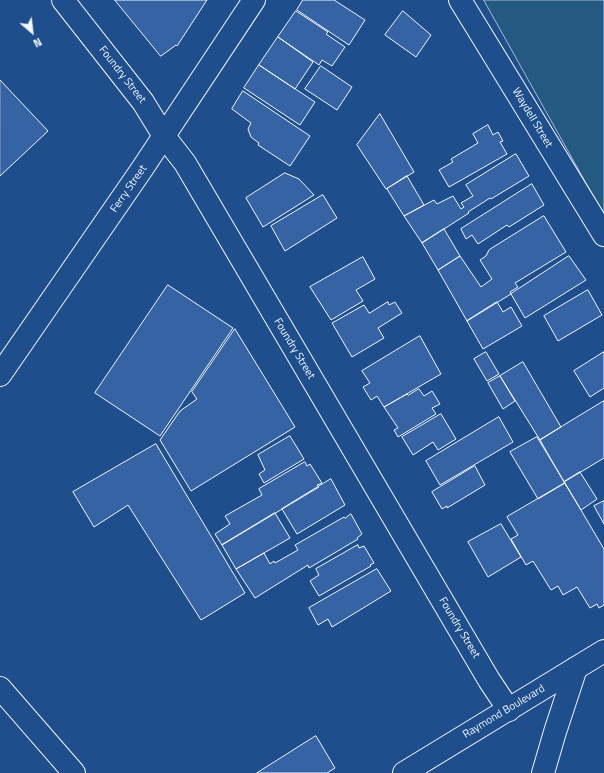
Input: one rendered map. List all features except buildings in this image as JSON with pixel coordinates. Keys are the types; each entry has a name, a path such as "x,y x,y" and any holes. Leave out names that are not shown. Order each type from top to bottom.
{"main road":[{"name":"Foundry Street","path":"63,0 144,102 164,136 185,163 508,710"},
{"name":"Ferry Street","path":"0,375 164,136 254,0"},
{"name":"Waydell Street","path":"460,0 604,235"},
{"name":"Raymond Boulevard","path":"404,773 604,651"},
{"path":"543,773 576,668"},
{"path":"0,688 74,773"}],"shaded area":[{"path":"484,0 604,0 604,215"}]}
